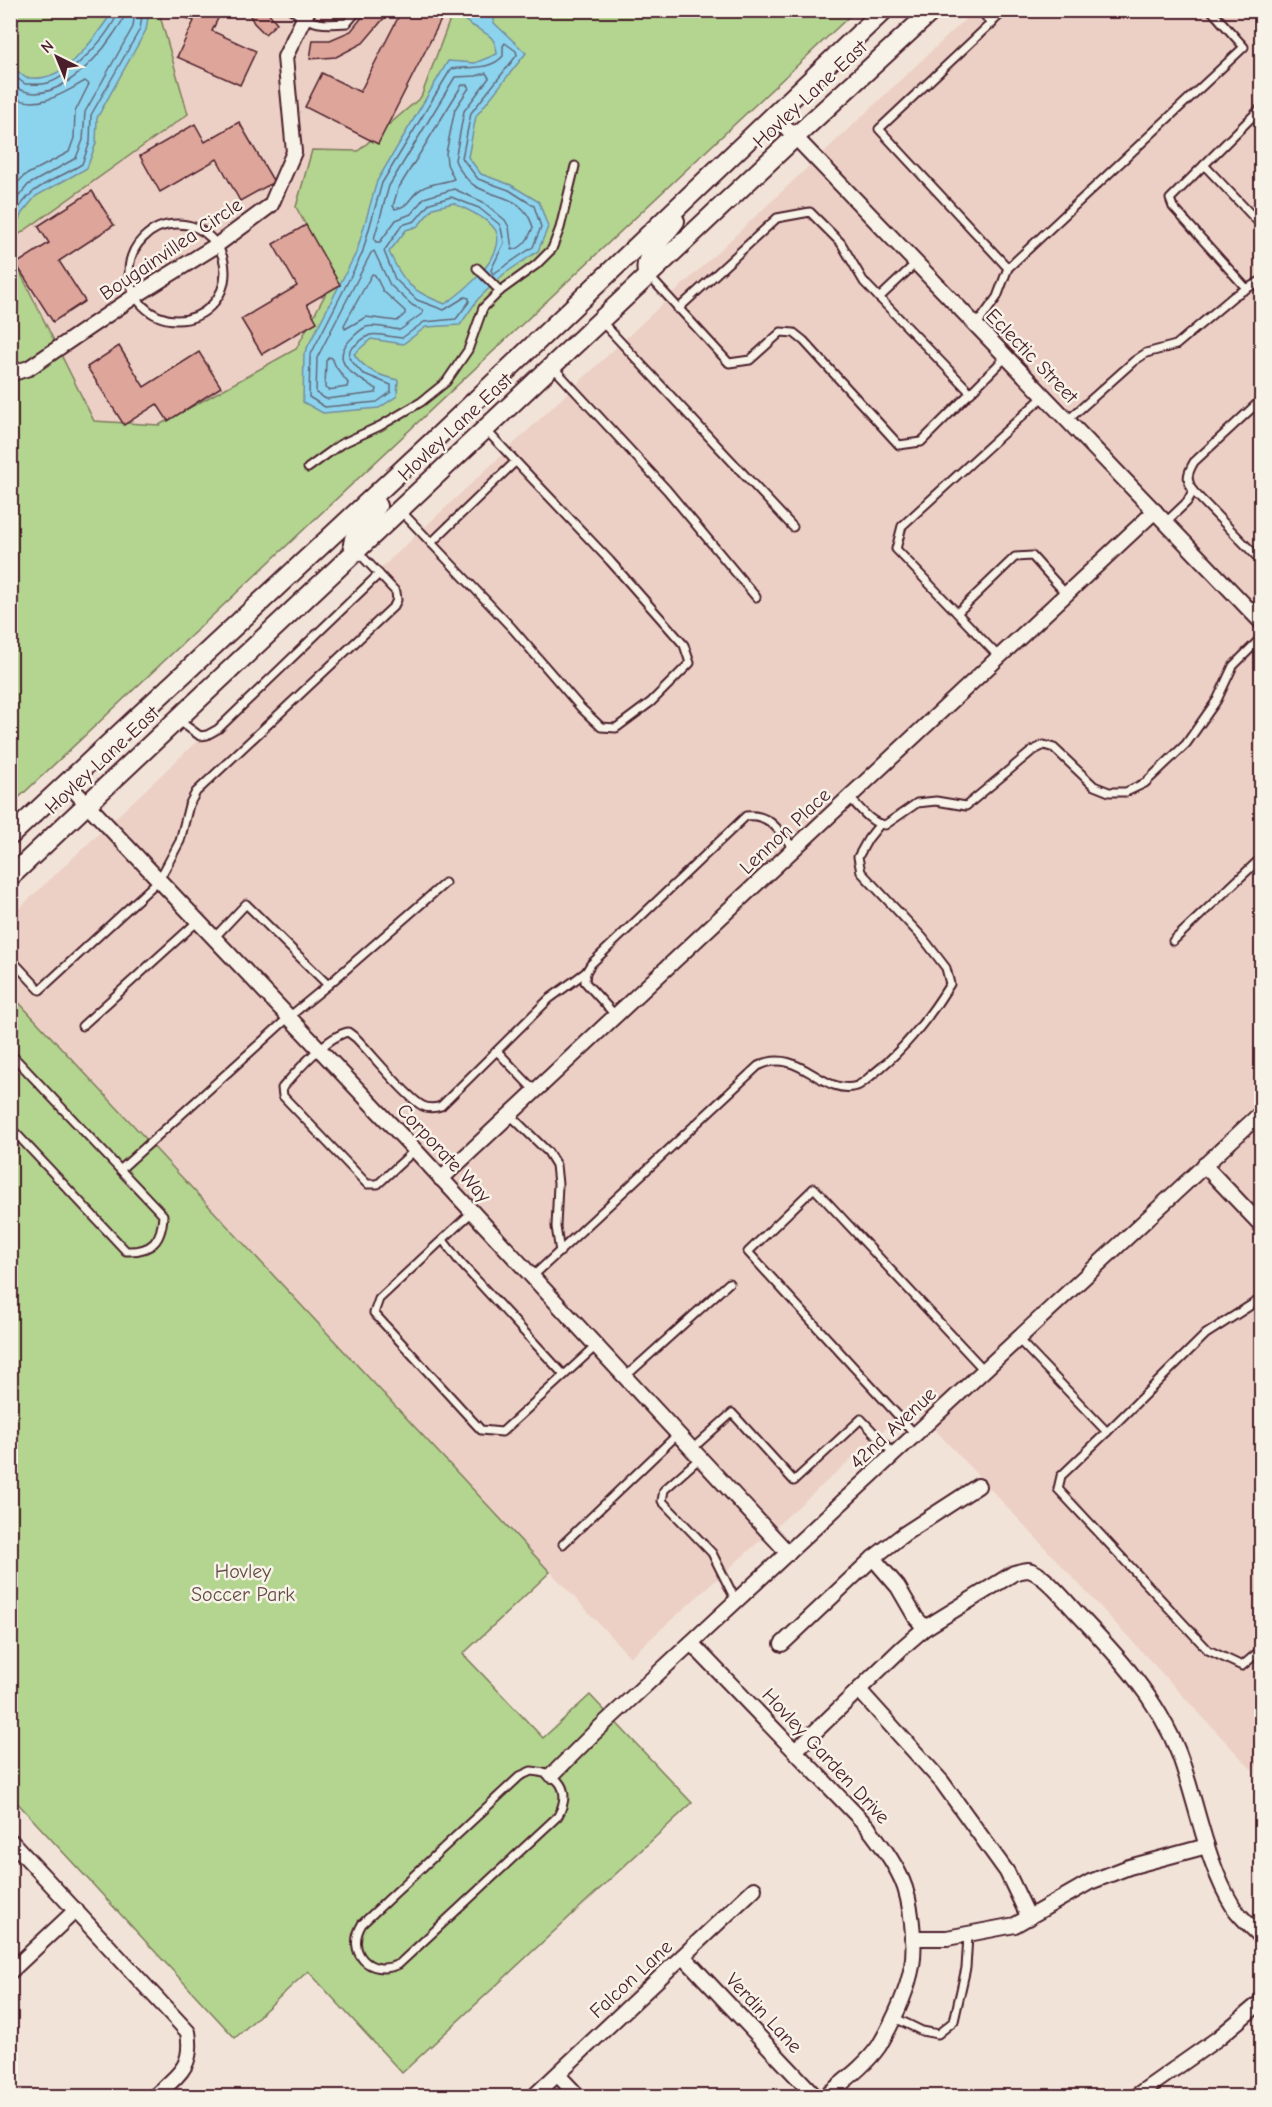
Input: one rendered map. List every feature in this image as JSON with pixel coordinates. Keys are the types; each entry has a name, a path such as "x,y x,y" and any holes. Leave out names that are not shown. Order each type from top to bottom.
{"street":[{"name":"Hovley Lane East","path":"10,836 427,447 884,10"},
{"name":"Hovley Lane East","path":"10,877 794,138 933,10"},
{"name":"Bougainvillea Circle","path":"10,374 29,368 135,296 217,245 271,205 294,152 285,57 306,15"},
{"name":"Eclectic Street","path":"775,116 1262,623"},
{"path":"648,276 645,269 653,251 700,186"},
{"path":"357,551 353,544 358,530 427,447"},
{"name":"Lennon Place","path":"441,1179 1155,511"},
{"name":"Corporate Way","path":"67,783 415,1150 788,1553"},
{"name":"42nd Avenue","path":"552,1775 595,1732 1262,1112"},
{"path":"1204,1165 1262,1226"},
{"path":"782,1644 873,1558 904,1534 978,1486"},
{"path":"873,1558 898,1587 916,1618 926,1628"},
{"path":"795,1751 903,1647 926,1628 1014,1573 1028,1570 1041,1577 1123,1662 1162,1719 1178,1753 1207,1846 1235,1908 1262,1938"},
{"name":"Hovley Garden Drive","path":"691,1643 867,1826 887,1853 902,1880 910,1904 912,1965 902,1998 878,2047 826,2097"},
{"path":"859,1690 918,1754 948,1791 1007,1872 1029,1918"},
{"path":"10,1840 188,2032 191,2049 183,2070 155,2097"},
{"path":"912,1938 930,1940 968,1936 1015,1925 1090,1882 1129,1867 1207,1846"},
{"name":"Falcon Lane","path":"534,2097 754,1889"},
{"path":"10,1972 75,1910"},
{"name":"Verdin Lane","path":"683,1956 815,2097"},
{"path":"1136,2097 1217,2039 1262,2001"},
{"path":"558,2075 578,2097"}],"lane":[{"path":"292,10 325,25 347,23 358,10"},
{"path":"980,10 992,24"},
{"path":"1005,10 879,129 1008,268"},
{"path":"976,326 997,297 1008,268 1244,47 1214,11"},
{"path":"1246,288 1173,207 1170,199 1262,107"},
{"path":"1204,165 1262,226"},
{"path":"308,468 341,444 380,426 421,402 446,382 468,350 483,308 500,291 536,265 552,249 560,228 575,166"},
{"path":"678,309 777,218 810,212 841,243 864,282 971,393"},
{"path":"172,224 194,226 207,234 217,245 225,269 224,282 219,294 202,312 178,320 165,318 148,310 135,296 130,282 130,261 140,241 151,231 172,224"},
{"path":"879,298 916,264"},
{"path":"477,268 500,291"},
{"path":"648,276 729,363 750,360 781,332 794,333 804,341 899,445 921,442 1006,357"},
{"path":"1068,420 1146,352 1176,345 1234,296 1262,280"},
{"path":"601,321 793,527"},
{"path":"552,366 667,490 756,597"},
{"path":"999,657 896,549 902,526 1044,396"},
{"path":"1262,399 1194,462 1188,472 1187,481 1193,491 1262,562"},
{"path":"400,510 512,628 581,708 602,727 616,728 651,702 690,663 684,645 610,561 485,429"},
{"path":"431,543 515,462"},
{"path":"1166,522 1187,502 1193,491"},
{"path":"10,958 40,990 159,880 180,841 189,805 196,792 394,606 397,600 396,592 357,551"},
{"path":"957,613 1015,557 1032,556 1066,594"},
{"path":"177,720 200,736 218,729 379,574"},
{"path":"849,797 868,816 885,825 917,803 936,801 953,806 966,806 1032,751 1044,745 1054,748 1094,786 1109,792 1126,792 1145,783 1186,744 1216,700 1233,666 1262,637"},
{"path":"415,1150 378,1184 367,1184 283,1096 282,1088 321,1050 340,1034 348,1032 422,1106 433,1108 441,1106 549,999 586,972 591,964 746,816 758,814 773,824 794,849"},
{"path":"532,1277 758,1066 768,1061 786,1060 830,1083 857,1086 877,1071 931,1015 950,984 946,968 923,938 861,872 858,857 880,824"},
{"path":"1173,941 1262,856"},
{"path":"121,1169 289,1017 445,883"},
{"path":"214,938 246,904 328,985"},
{"path":"82,1026 198,921"},
{"path":"586,972 585,982 616,1016"},
{"path":"497,1051 535,1091"},
{"path":"10,1053 164,1215 163,1229 155,1243 140,1252 126,1251 10,1127"},
{"path":"510,1114 548,1152 556,1165 558,1184 556,1227 560,1252"},
{"path":"915,1434 748,1252 814,1188 984,1370"},
{"path":"472,1212 379,1299 374,1313 481,1430 501,1432 596,1346"},
{"path":"443,1240 459,1261 564,1375"},
{"path":"625,1377 729,1283"},
{"path":"1262,1298 1206,1334 1061,1476 1058,1489 1208,1650 1242,1666 1262,1649"},
{"path":"1018,1339 1107,1432"},
{"path":"736,1601 712,1553 662,1501 664,1490 732,1413 795,1480 861,1419 894,1454"},
{"path":"563,1544 678,1434"},
{"path":"531,1771 552,1775 565,1794 558,1816 399,1964 388,1969 377,1968 361,1956 356,1945 356,1934 362,1924 520,1776 531,1771"},
{"path":"893,2017 922,2031 938,2034 954,2021 966,1968 968,1936"}],"shaded area":[{"path":"1260,10 1262,1761 1252,1770 912,1405 630,1657 11,994 11,916 974,11"},
{"path":"162,11 453,11 421,97 358,151 335,278 296,349 159,425 94,421 11,252 11,240 188,114 160,16"}],"green space":[{"path":"11,11 162,11 160,16 188,114 11,240"},
{"path":"453,11 855,11 11,805 10,252 94,421 159,425 296,349 334,278 296,207 312,150 358,151 421,97"},
{"name":"Hovley Soccer Park","path":"11,994 550,1572 463,1654 543,1738 590,1695 692,1803 402,2073 308,1971 235,2038 11,1796"}],"water":[{"path":"113,11 149,11 146,30 97,118 96,143 87,168 36,196 22,213 16,227 11,224 11,66 26,78 40,78 55,74 84,50"},
{"path":"457,11 492,11 494,23 526,53 476,116 468,157 481,174 511,185 539,202 548,227 538,251 504,274 478,299 460,325 426,327 403,344 371,339 354,354 373,372 398,380 397,396 379,408 323,413 303,402 304,354 357,251 377,181 448,61 475,63 497,54 493,39","holes":["453,203 488,222 496,231 498,241 489,262 481,272 445,304 424,295 410,285 399,272 389,252 406,230 418,226 433,208"]}],"building":[{"path":"176,10 222,10 212,31 256,51 240,85 177,57 194,21 175,13"},
{"path":"247,10 266,10 277,23 265,34 254,23"},
{"path":"368,10 388,10 385,17 363,43 336,57 310,59 313,40 330,40 351,31"},
{"path":"402,10 446,10 378,144 305,107 322,73 360,92"},
{"path":"239,122 274,182 240,201 217,159 160,192 140,156 195,124 205,142"},
{"path":"92,191 114,225 59,261 85,301 53,322 16,264 49,243 38,226"},
{"path":"306,225 340,285 307,304 317,322 262,354 241,319 297,286 273,244"},
{"path":"119,346 144,387 199,352 221,387 168,421 157,404 124,425 87,367"}]}
